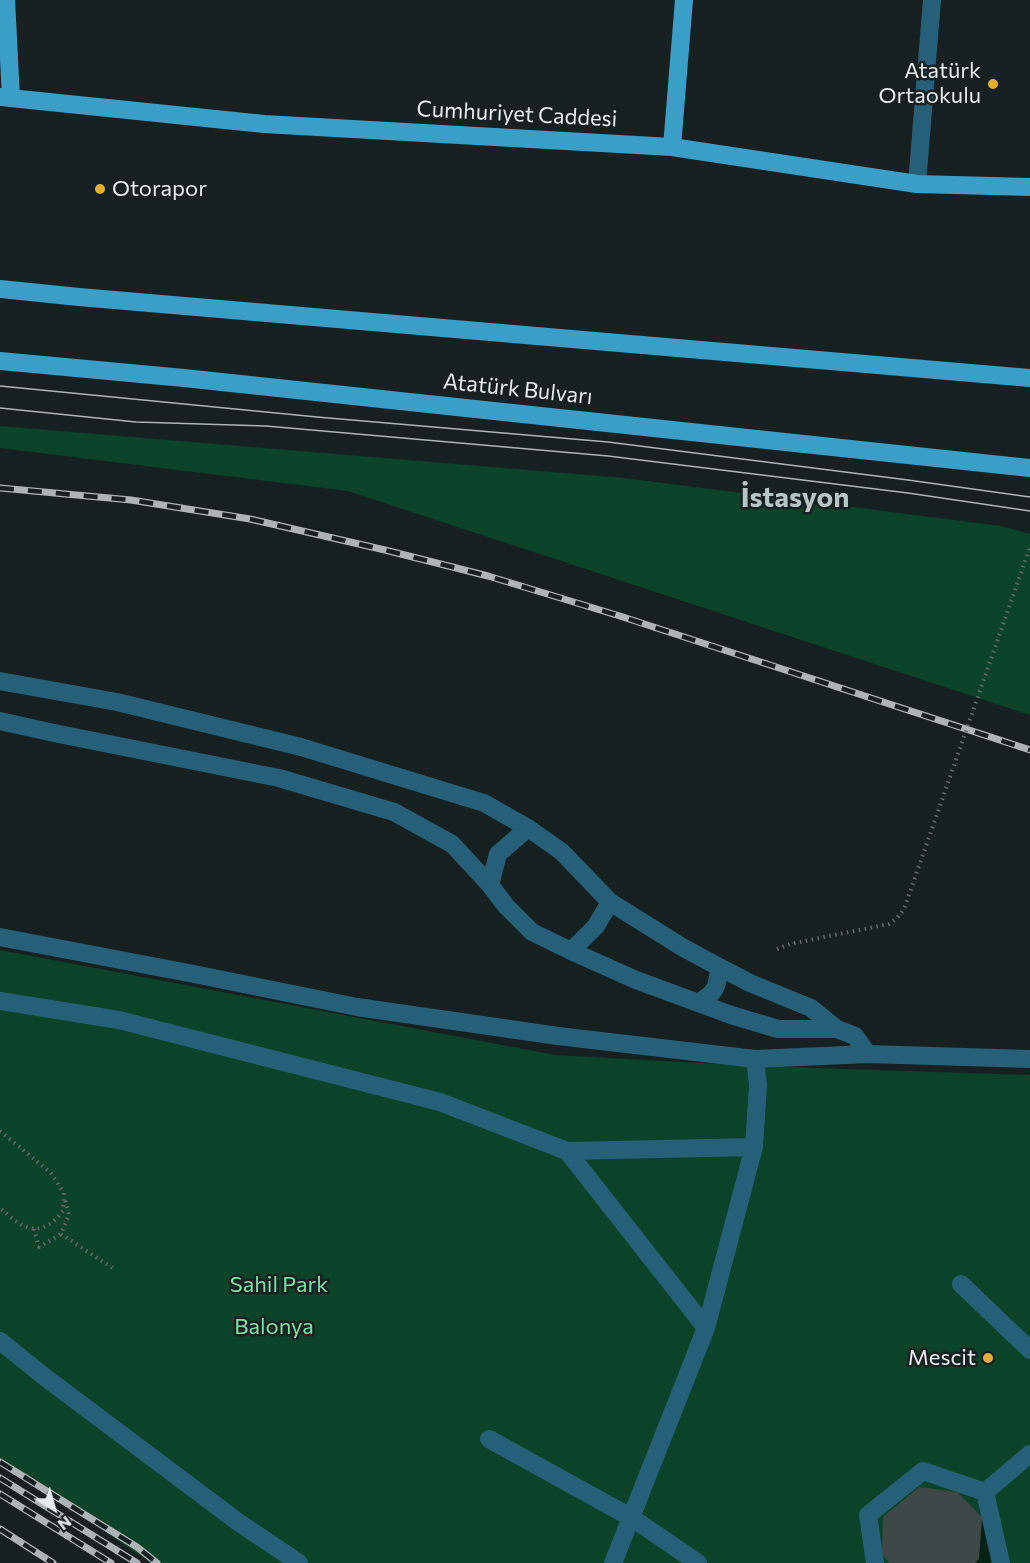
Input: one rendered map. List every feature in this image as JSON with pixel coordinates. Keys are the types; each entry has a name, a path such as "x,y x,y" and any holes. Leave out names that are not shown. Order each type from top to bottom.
{"main road":[{"path":"5,98 6,0"},
{"path":"672,147 684,0"},
{"name":"Cumhuriyet Caddesi","path":"5,98 264,124 672,147 917,184 1030,187"},
{"path":"0,289 1030,378"},
{"name":"Atatürk Bulvarı","path":"0,361 196,379 1030,468"}],"street":[{"path":"917,184 932,0"},
{"path":"0,681 117,702 301,747 484,803 528,828 562,852 610,902 719,967 750,983 811,1008 837,1029 855,1036 868,1054"},
{"path":"0,721 279,778 394,812 452,844 532,932 636,980 778,1029 837,1029"},
{"path":"490,885 498,854 528,828"},
{"path":"571,951 596,926 610,902"},
{"path":"0,937 357,1007 558,1036 755,1059 868,1054 1030,1059"},
{"path":"698,1003 712,994 719,979 719,967"},
{"path":"0,1001 119,1020 440,1102 567,1151 754,1147"},
{"path":"614,1563 706,1328 754,1147 758,1085 755,1059"},
{"path":"567,1151 706,1328"},
{"path":"961,1284 1030,1350"},
{"path":"0,1341 238,1522 299,1563"},
{"path":"489,1439 632,1518 698,1563"},
{"path":"985,1492 1030,1454"},
{"path":"875,1563 868,1515 923,1471 985,1492"},
{"path":"985,1492 1001,1563"}],"path":[{"path":"777,949 790,944 889,924 904,909 1030,548"},
{"path":"0,1131 51,1173 64,1193 69,1215 61,1234 39,1247 34,1229"},
{"path":"0,1208 21,1226 34,1229 50,1225 63,1211 64,1193"},
{"path":"61,1234 114,1269"}],"green space":[{"path":"0,426 624,478 1001,526 1030,534 1030,715 348,491 0,448"},
{"name":"Sahil Park","path":"0,950 555,1055 753,1066 1030,1075 1030,1563 151,1563 0,1460"}],"building":[{"path":"919,1487 957,1492 982,1517 979,1559 975,1563 890,1563 882,1555 883,1517"}],"tram line":[{"path":"0,386 608,442 1030,497"},
{"path":"0,408 136,422 266,426 608,456 908,493 1030,511"}],"railway":[{"path":"0,488 131,500 250,519 488,576 623,617 1030,750"},
{"path":"0,1462 137,1547 157,1563"},
{"path":"0,1478 137,1563"},
{"path":"0,1494 111,1563"},
{"path":"0,1529 53,1563"}],"place":[{"name":"Atatürk Ortaokulu","path":"993,84"},
{"name":"Otorapor","path":"100,189"},
{"name":"Mescit","path":"988,1358"}],"district":[{"name":"İstasyon","path":"795,498"}],"park label":[{"name":"Balonya","path":"274,1327"}]}
